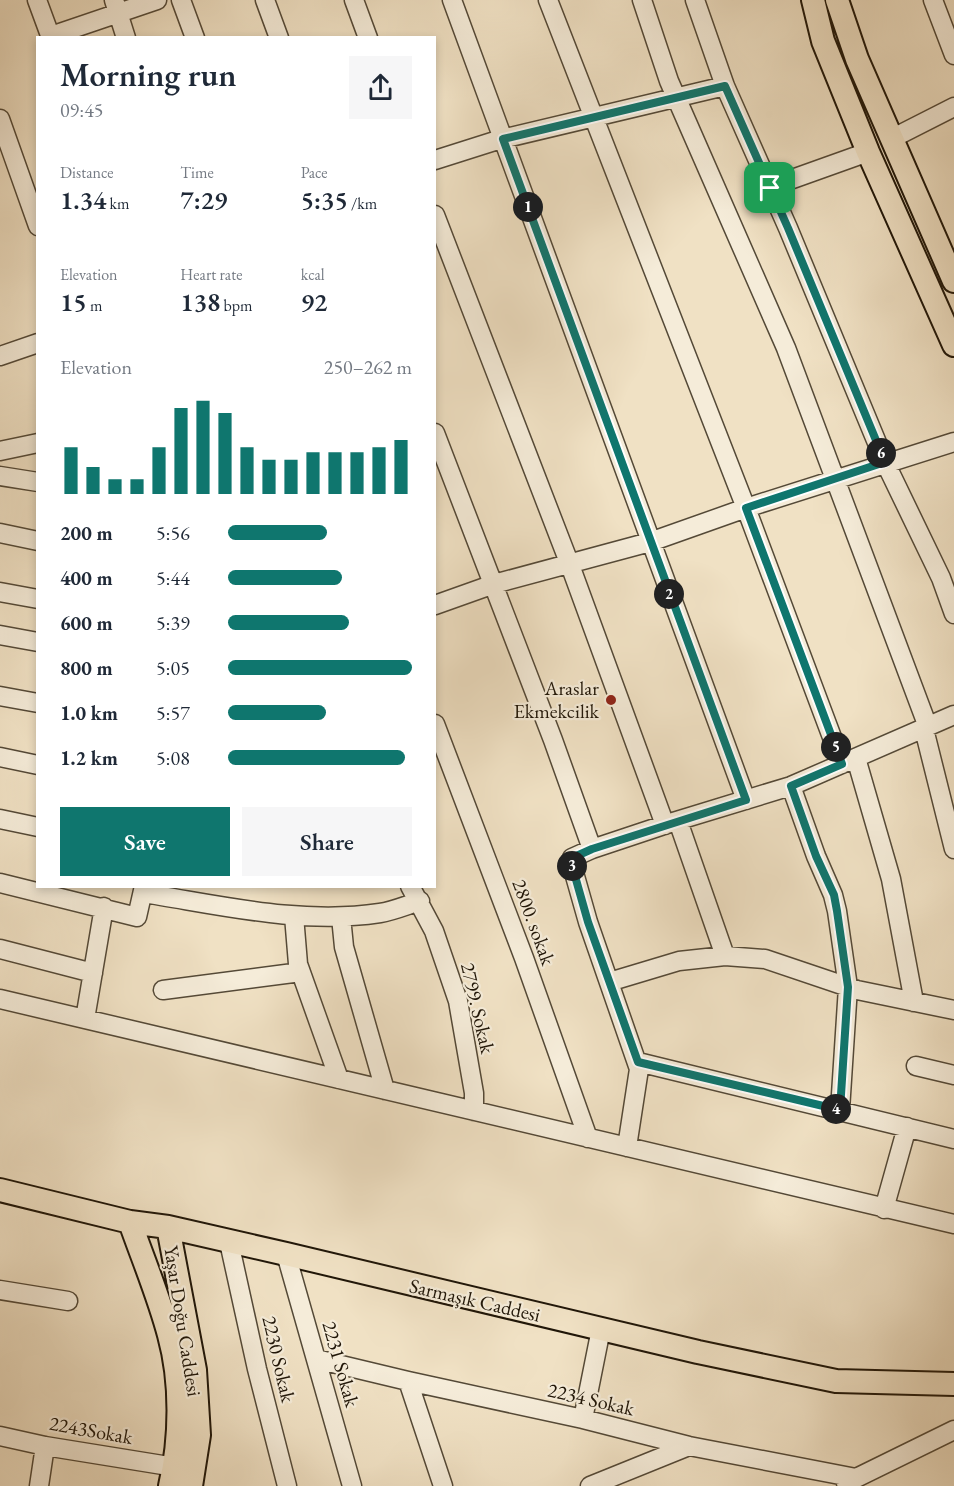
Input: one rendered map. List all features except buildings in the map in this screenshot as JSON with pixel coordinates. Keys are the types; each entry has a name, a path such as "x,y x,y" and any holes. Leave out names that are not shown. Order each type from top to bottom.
{"main road":[{"path":"813,0 823,41 868,152 954,345"},
{"path":"837,0 857,59 954,281"},
{"name":"Sarmaşık Caddesi","path":"0,1190 130,1222 168,1227 601,1329 837,1381 954,1384"},
{"name":"Yaşar Doğu Caddesi","path":"130,1222 170,1336 179,1391 172,1477"},
{"name":"Yaşar Doğu Caddesi","path":"168,1227 195,1370 199,1435 191,1486"}],"street":[{"path":"37,0 51,36"},
{"path":"53,36 116,7 157,0"},
{"path":"181,0 194,36"},
{"path":"265,0 278,36"},
{"path":"354,0 367,36"},
{"path":"452,0 746,800"},
{"path":"548,0 746,508 849,761 891,879 915,1002"},
{"path":"642,0 677,99 786,348 837,479 926,728 954,849"},
{"path":"695,0 725,86 885,462 940,578 954,614"},
{"path":"933,0 954,55"},
{"path":"116,7 125,36"},
{"path":"436,160 503,139 725,86"},
{"path":"891,139 954,107"},
{"path":"0,119 36,220"},
{"path":"770,188 868,152"},
{"path":"436,218 570,565 725,956"},
{"path":"0,356 36,344"},
{"path":"436,436 553,740 592,849"},
{"path":"436,605 494,584 650,542 885,462 954,442"},
{"path":"0,451 36,443"},
{"path":"0,476 36,483"},
{"path":"0,533 36,541"},
{"path":"0,592 36,598"},
{"path":"0,635 36,642"},
{"path":"0,696 36,703"},
{"path":"627,1147 639,1069 638,1062 588,922 571,862 572,858 592,849 671,823 791,786 954,715"},
{"name":"2800. sokak","path":"436,727 520,948 588,1138"},
{"path":"0,757 36,765"},
{"path":"791,786 816,856 834,895 848,987 840,1110"},
{"path":"0,819 36,827"},
{"path":"0,883 137,917 143,890 294,916 341,917 382,913 415,894"},
{"name":"2799. Sokak","path":"415,894 434,931 458,1001 474,1093 474,1111"},
{"path":"85,1019 104,907"},
{"path":"294,916 301,972 339,1079"},
{"path":"341,917 344,947 384,1090"},
{"path":"0,949 93,974"},
{"path":"609,982 679,961 725,956 765,959 848,987 954,1010"},
{"path":"163,990 301,972"},
{"path":"0,999 954,1224"},
{"path":"638,1062 954,1139"},
{"path":"916,1066 954,1075"},
{"path":"884,1209 908,1127"},
{"name":"2230 Sokak","path":"229,1242 257,1369 288,1486"},
{"name":"2231 Sokak","path":"286,1254 352,1486"},
{"path":"0,1290 68,1301"},
{"path":"582,1419 601,1329"},
{"name":"2234 Sokak","path":"316,1359 582,1419 689,1446 856,1479"},
{"path":"408,1381 443,1486"},
{"path":"839,1486 954,1430"},
{"name":"2243Sokak","path":"0,1436 172,1477"},
{"path":"39,1486 45,1446"},
{"path":"590,1486 689,1446"}],"place":[{"name":"Araslar Ekmekcilik","path":"611,700"}],"route":[{"path":"725,86 770,188 885,462 746,508 842,764 791,786 816,856 834,895 837,911 848,987 840,1110 638,1062 588,922 571,862 572,858 672,822 746,800 503,139 725,86"}]}
